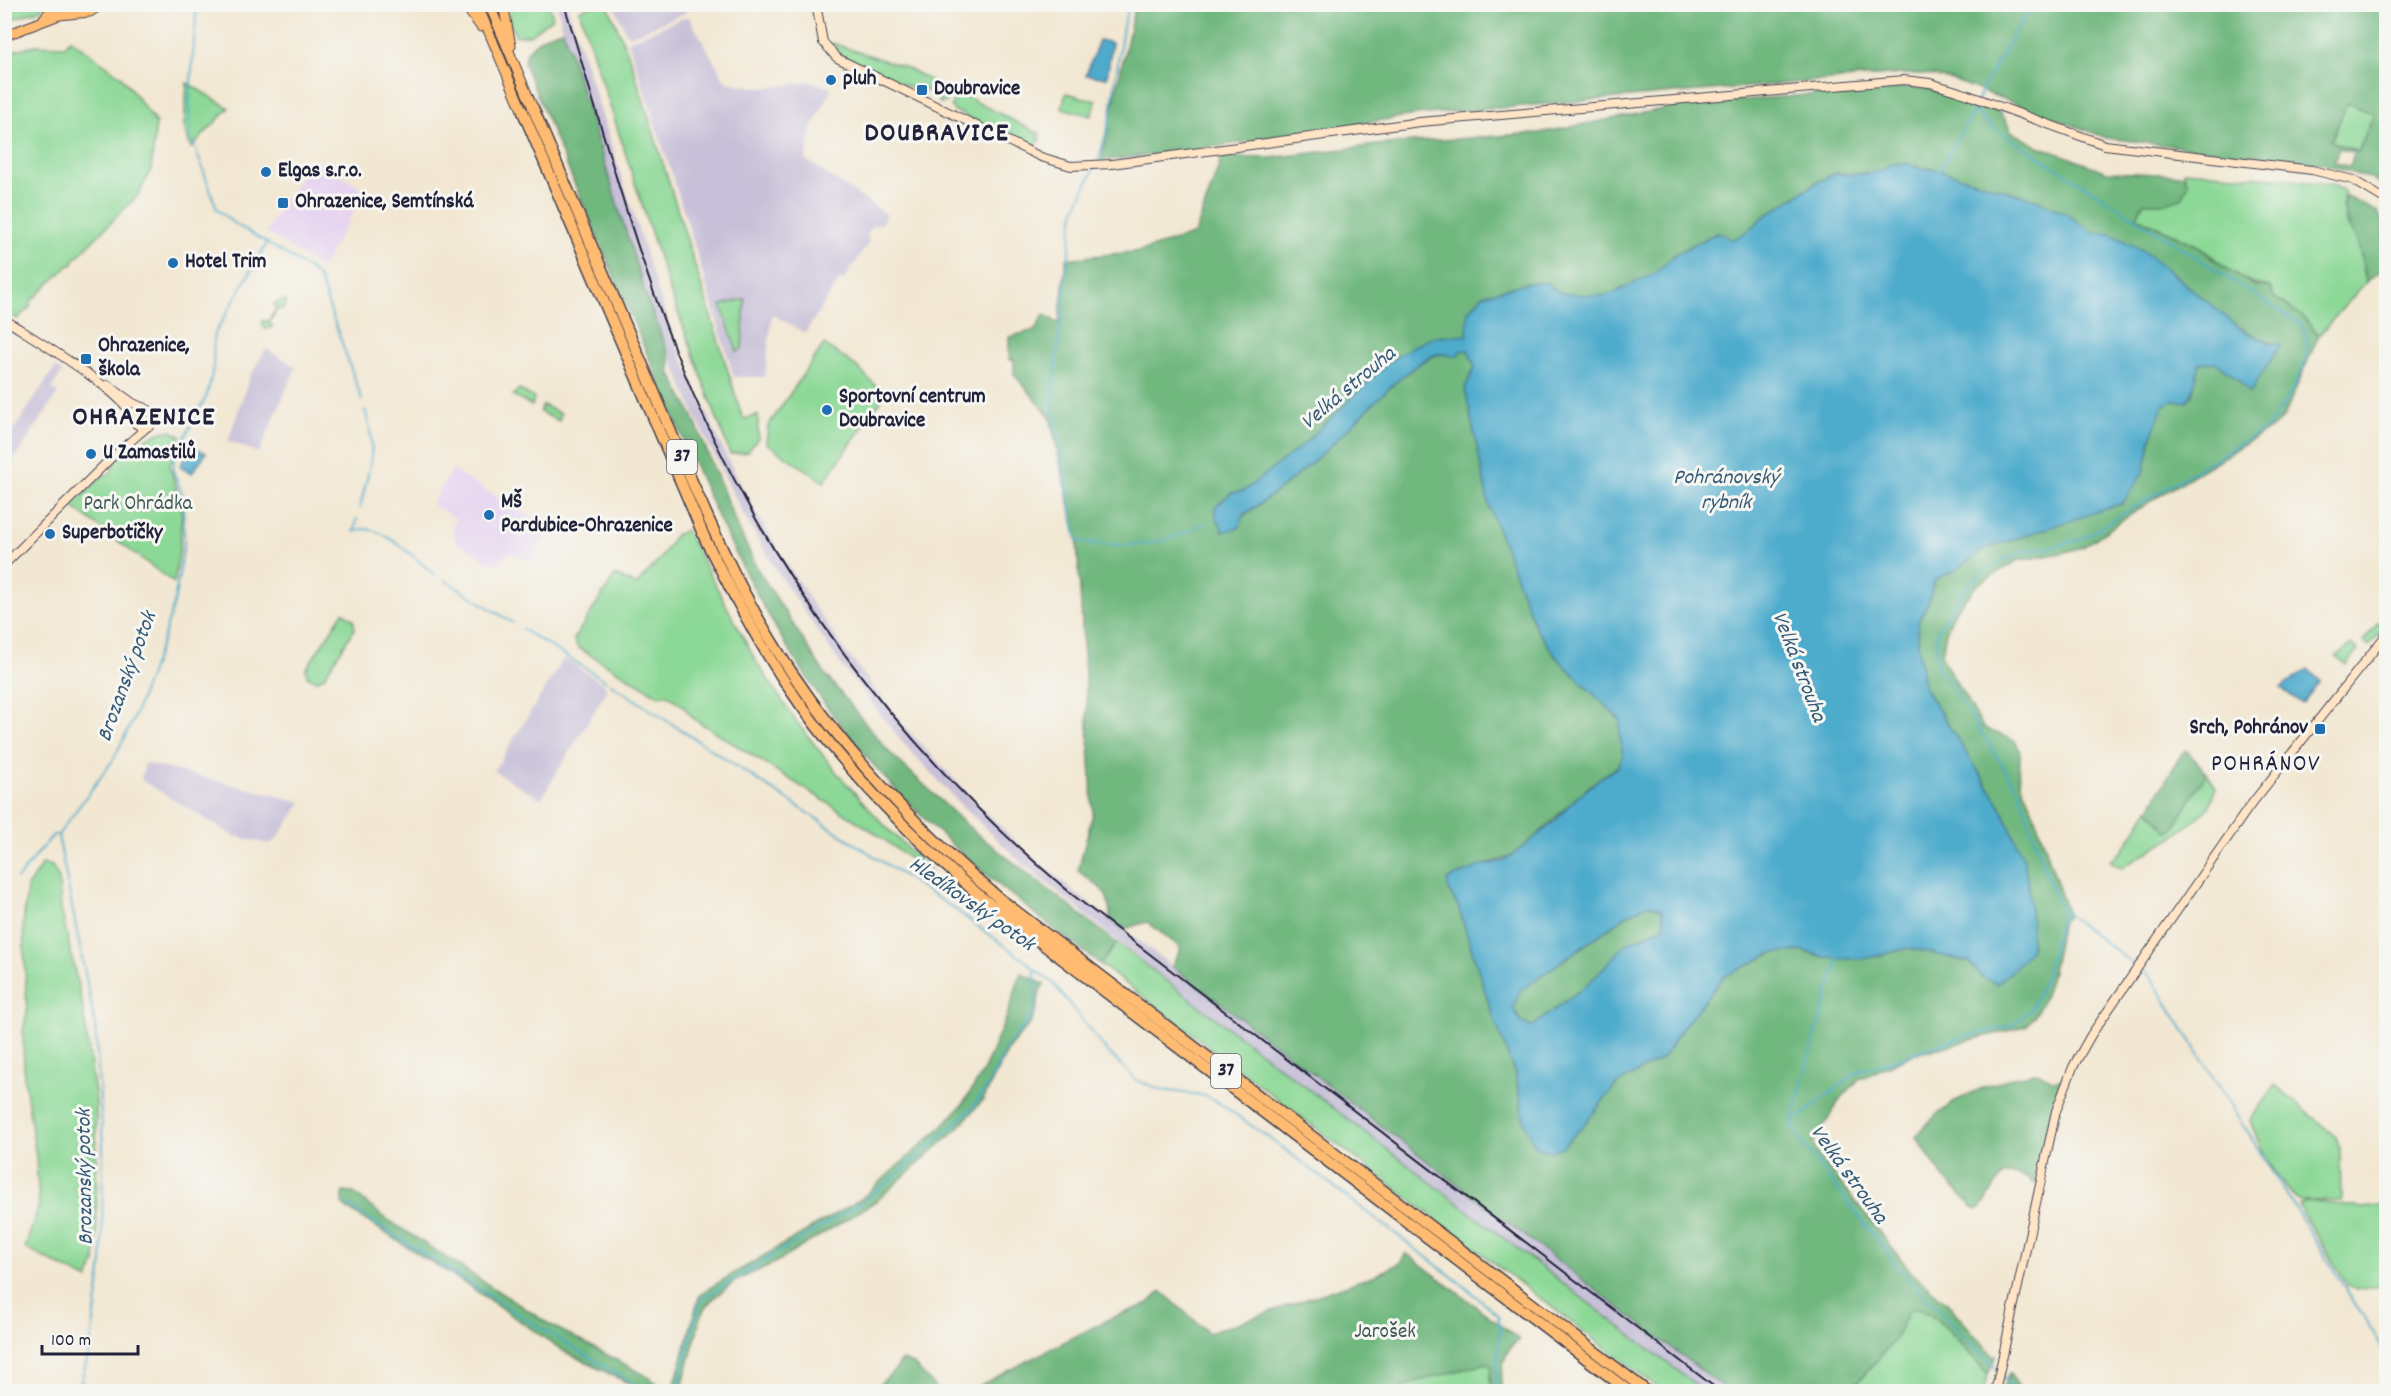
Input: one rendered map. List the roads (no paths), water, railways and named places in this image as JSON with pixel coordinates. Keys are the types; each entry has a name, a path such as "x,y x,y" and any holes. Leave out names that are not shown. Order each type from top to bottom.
{"highway":[{"name":"37","path":"528,110 706,541 759,640 787,685 862,783 941,863 989,904 1630,1392"},
{"name":"37","path":"528,110 728,562 752,608 791,671 852,754 921,829 1000,899 1648,1392"}],"main road":[{"path":"31,25 46,17 57,4"},
{"path":"64,4 77,13"},
{"path":"4,36 64,14 90,12 102,4"},
{"path":"464,4 477,20 504,68"},
{"name":"37","path":"477,4 504,68 528,110"},
{"name":"37","path":"489,4 514,64 528,110"},
{"path":"502,8 514,64"}],"street":[{"path":"816,4 823,42 832,54 842,61 1041,157 1064,165 1100,166 1420,122 1904,80 1930,83 1978,98 2106,145 2312,170 2353,180 2386,200"},
{"path":"4,319 115,389 133,404 150,409 154,416 151,424 136,434 4,565"},
{"path":"87,373 125,405 139,427 146,428"},
{"path":"105,464 125,441 131,429 135,411 144,407"},
{"path":"1995,1392 2056,1112 2073,1068 2091,1035 2249,807 2386,635"}],"water":[{"path":"1099,40 1112,43 1107,78 1086,75"},
{"name":"Pohránovský rybník","path":"1890,164 1908,164 1919,168 1939,170 2037,200 2065,213 2095,233 2111,234 2144,251 2244,331 2270,343 2281,344 2250,393 2234,376 2215,362 2200,363 2194,389 2187,402 2174,400 2163,406 2152,434 2144,471 2123,503 1985,549 1954,571 1934,580 1929,601 1918,621 1918,645 1924,687 2000,805 2024,860 2031,921 2031,949 2017,966 1997,984 1982,977 1969,962 1909,948 1868,958 1847,959 1825,957 1802,951 1772,953 1723,977 1678,1034 1663,1058 1617,1084 1582,1127 1562,1147 1551,1151 1535,1147 1524,1121 1516,1077 1447,880 1480,866 1503,861 1555,821 1572,802 1600,778 1617,768 1623,756 1620,720 1557,658 1536,629 1489,506 1465,388 1475,367 1468,350 1460,351 1458,356 1444,354 1431,356 1409,371 1310,464 1242,516 1240,527 1223,532 1217,521 1215,507 1231,493 1244,491 1305,443 1389,362 1410,348 1434,337 1467,336 1468,312 1483,295 1527,283 1546,283 1561,293 1601,296 1616,292 1657,272 1675,254 1719,232 1732,240 1750,230 1762,218 1816,183 1836,173 1853,175 1882,171","holes":["1649,904 1662,910 1665,927 1626,944 1588,984 1533,1026 1521,1023 1513,1007 1521,990 1629,914"]},
{"path":"191,445 206,453 192,473 180,466"},
{"path":"2308,669 2320,681 2302,704 2281,688"}],"waterway":[{"name":"Brozanský potok","path":"78,1392 90,1349 102,1264 103,1145 95,1024 58,835 113,760 133,720 163,639 174,603 184,544 183,496 174,473 174,458 207,395 213,369 214,335 267,243 232,222 217,209 191,136 189,107 197,4"},
{"name":"Velká strouha","path":"1098,161 1110,120 1123,26 1130,4"},
{"path":"1792,1123 1857,1072 1955,1039 2013,1025 2031,1009 2045,978 2063,911 2052,890 2019,791 1937,665 1938,631 1954,603 1971,582 1994,564 2025,551 2057,546 2083,538 2269,426 2297,381 2307,353 2307,342 2302,325 1991,126 1974,111 1984,85 2032,4"},
{"path":"1939,170 1974,111"},
{"name":"Velká strouha","path":"1095,166 1074,212 1053,390 1053,407 1077,541 1112,545 1158,542 1205,523"},
{"name":"Hledíkovský potok","path":"267,243 312,271 319,278 362,400"},
{"name":"Hledíkovský potok","path":"360,508 372,448 365,410"},
{"name":"Hledíkovský potok","path":"357,519 354,532 363,529 385,536 436,575"},
{"name":"Hledíkovský potok","path":"445,580 513,623"},
{"name":"Hledíkovský potok","path":"522,629 606,681"},
{"name":"Hledíkovský potok","path":"611,684 953,908 1027,962 1034,969 1036,982 1034,1013 1006,1048 989,1084 971,1109 904,1169 864,1201 703,1298 700,1302 677,1392"},
{"path":"17,879 53,835 58,835"},
{"path":"2063,911 2136,966"},
{"name":"Velká strouha","path":"1839,956 1792,1123 1814,1159 1907,1278 1998,1370"},
{"path":"1034,969 1053,983 1105,1049 1136,1080 1162,1090 1206,1096 1222,1105 1283,1148 1463,1285 1498,1315 1500,1329 1495,1392"},
{"path":"2141,969 2150,976 2386,1353"},
{"path":"346,1204 529,1321 647,1392"},
{"name":"Velká strouha","path":"2001,1374 2013,1392"}],"railway":[{"path":"564,4 644,265 675,350 709,429 748,505 792,578 840,648 893,715 949,779 1010,839 1074,896 1721,1392"}],"place":[{"name":"pluh","path":"831,80"},
{"name":"Doubravice","path":"922,90"},
{"name":"Elgas s.r.o.","path":"266,172"},
{"name":"Ohrazenice, Semtínská","path":"283,203"},
{"name":"Hotel Trim","path":"173,263"},
{"name":"Ohrazenice, škola","path":"86,359"},
{"name":"Sportovní centrum Doubravice","path":"827,410"},
{"name":"U Zamastilů","path":"91,454"},
{"name":"MŠ Pardubice-Ohrazenice","path":"489,515"},
{"name":"Superbotičky","path":"50,534"},
{"name":"Srch, Pohránov","path":"2320,729"}],"district":[{"name":"DOUBRAVICE","path":"937,134"},
{"name":"OHRAZENICE","path":"144,418"},
{"name":"POHRÁNOV","path":"2266,765"}],"park label":[{"name":"Park Ohrádka","path":"138,505"},
{"name":"Jarošek","path":"1385,1333"}]}
